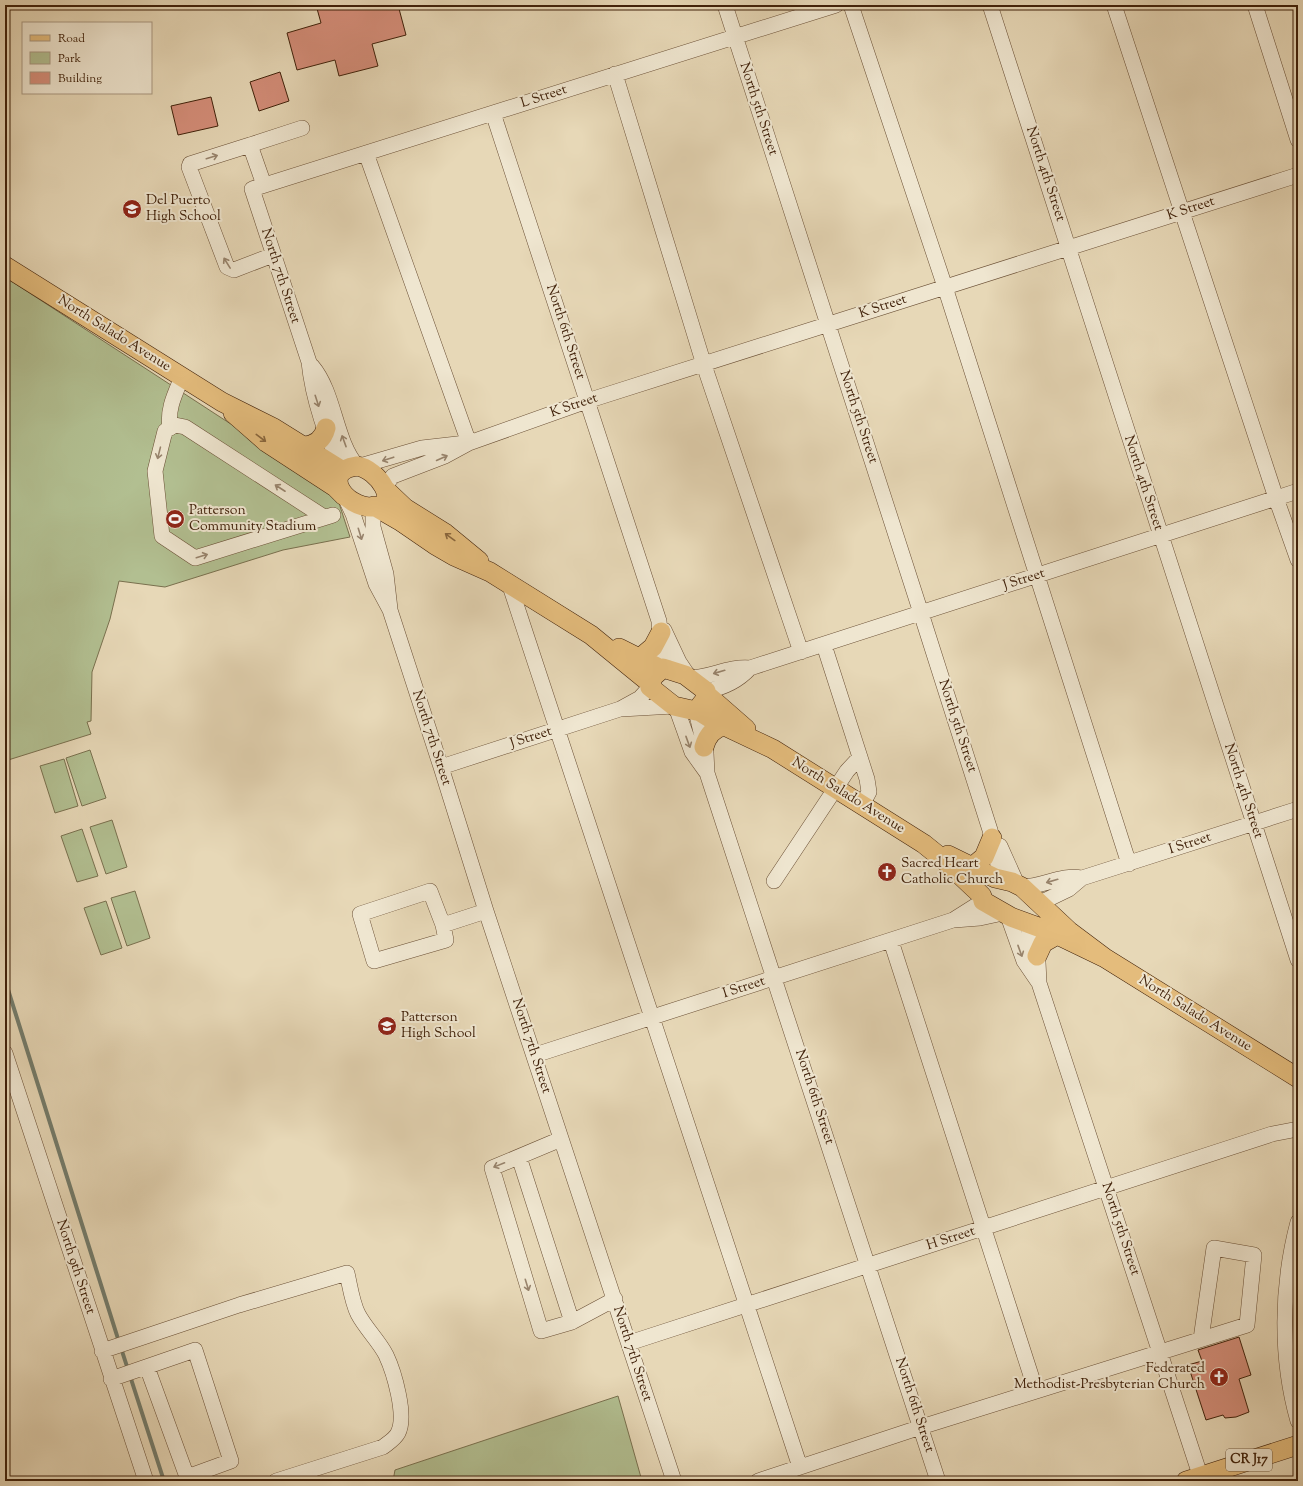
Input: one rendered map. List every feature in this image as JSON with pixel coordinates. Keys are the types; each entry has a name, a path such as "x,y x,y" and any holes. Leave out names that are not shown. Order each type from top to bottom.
{"main road":[{"name":"North Salado Avenue","path":"5,266 222,402 264,422 303,446 352,468"},
{"name":"North Salado Avenue","path":"222,402 253,432 335,487 345,497"},
{"path":"303,446 314,445 319,442 326,428"},
{"path":"352,468 378,477 386,489 383,501 373,506 354,503 345,497 340,490 338,482 352,468"},
{"name":"North Salado Avenue","path":"386,489 405,508 430,523 459,544 490,572"},
{"name":"North Salado Avenue","path":"373,506 400,521 441,549 490,572 509,583 591,634 656,677 689,678 701,701 725,726 773,749"},
{"path":"640,658 653,648 660,626"},
{"name":"North Salado Avenue","path":"591,634 640,658 656,677 675,706 701,701 737,722 773,749 924,844 972,867 1009,882 1041,904 1087,945 1105,958 1291,1074 1298,1084"},
{"path":"704,747 711,734 719,727 725,726"},
{"path":"972,867 984,857 991,834"},
{"name":"North Salado Avenue","path":"924,844 945,861 983,898 1006,914 1057,935 1105,958"},
{"path":"1037,956 1043,942 1057,935"},
{"name":"CR J17","path":"1196,1479 1298,1444"}],"street":[{"name":"North 5th Street","path":"725,5 991,834 1009,882"},
{"name":"L Street","path":"258,187 836,5"},
{"path":"851,5 945,287 1129,864"},
{"name":"North 4th Street","path":"990,5 1297,957"},
{"path":"1114,5 1276,498 1298,560"},
{"path":"1255,5 1298,140"},
{"path":"615,74 704,365 801,652"},
{"name":"North 6th Street","path":"493,113 660,626 689,678"},
{"path":"273,255 234,270 227,267 189,167 192,162 302,128"},
{"name":"North 7th Street","path":"250,145 273,255 309,362 314,392 336,456 352,468"},
{"path":"366,153 468,443"},
{"name":"K Street","path":"386,489 387,483 393,476 445,456 468,443 587,401 1298,175"},
{"name":"North 7th Street","path":"309,362 322,382 351,458 352,468"},
{"path":"170,428 169,415 171,405 182,377"},
{"path":"175,425 185,427 329,516 194,558 162,536 155,471 165,431 170,428 175,425"},
{"name":"K Street","path":"352,468 428,447 455,443 468,443"},
{"name":"J Street","path":"689,678 700,677 736,668 750,668 1298,491"},
{"name":"North 7th Street","path":"345,497 353,514 376,584 390,610 486,911 535,1055 561,1139 674,1481"},
{"name":"North 7th Street","path":"373,506 373,527 386,574 390,610"},
{"path":"509,583 800,1467"},
{"name":"North 6th Street","path":"656,677 660,626"},
{"path":"824,644 867,779 869,792 862,805"},
{"name":"J Street","path":"701,701 737,680 750,668"},
{"name":"J Street","path":"441,767 620,709 640,698 656,677"},
{"name":"North 6th Street","path":"701,701 707,774 775,978 938,1481"},
{"path":"675,706 692,752 707,774"},
{"name":"J Street","path":"620,709 638,710 675,706"},
{"path":"774,881 835,788 847,771 860,757"},
{"name":"I Street","path":"1009,882 1033,886 1069,877 1082,878 1298,809"},
{"name":"I Street","path":"1041,904 1069,889 1082,878"},
{"path":"983,898 985,886 1009,882"},
{"path":"430,891 444,925 446,940 374,961 360,914 430,891"},
{"name":"I Street","path":"953,920 983,898"},
{"path":"1030,924 1038,916 1041,904"},
{"path":"444,925 486,911"},
{"name":"North 5th Street","path":"1006,914 1024,961 1039,982"},
{"name":"I Street","path":"535,1055 953,920 1006,914"},
{"name":"North 5th Street","path":"1030,924 1037,956 1039,982 1160,1352 1196,1479"},
{"path":"891,940 985,1228 1036,1391"},
{"name":"North 9th Street","path":"5,1053 111,1379 146,1481"},
{"name":"H Street","path":"1272,1134 1298,1117"},
{"name":"H Street","path":"629,1343 1107,1189 1272,1134 1298,1129"},
{"path":"561,1139 492,1168 540,1330 572,1322 614,1298"},
{"path":"519,1157 572,1322"},
{"path":"1298,1222 1293,1274 1285,1308 1289,1376 1298,1421"},
{"path":"758,1481 921,1427 1247,1325 1254,1255 1214,1248 1200,1339"},
{"path":"102,1350 239,1305 346,1273 358,1314 386,1355 391,1367 396,1384 401,1413 399,1432 383,1447 276,1481"},
{"path":"111,1379 195,1350 230,1461 182,1479 146,1367"}],"green space":[{"name":"Patterson Community Stadium","path":"5,277 326,486 338,500 350,537 283,550 165,587 119,581 110,619 92,672 91,721 87,722 91,734 5,761"},
{"path":"90,750 106,798 82,806 66,758"},
{"path":"64,759 78,806 55,813 40,766"},
{"path":"112,820 127,867 106,874 90,827"},
{"path":"82,829 98,876 77,882 61,836"},
{"path":"135,891 150,938 127,946 111,898"},
{"path":"106,901 122,948 101,955 84,908"},
{"path":"618,1396 642,1481 393,1481 395,1470"}],"building":[{"path":"316,5 356,5 358,9 374,5 398,5 406,35 372,44 378,66 339,76 335,60 297,70 287,33 321,23"},
{"path":"280,72 289,101 259,111 250,82"},
{"path":"211,97 218,126 178,135 171,106"},
{"name":"Federated Methodist-Presbyterian Church","path":"1239,1337 1251,1375 1239,1379 1249,1412 1236,1417 1225,1418 1223,1415 1206,1420 1188,1365 1202,1361 1198,1350"}],"waterway":[{"path":"5,980 119,1342"},
{"path":"121,1348 164,1481"}],"place":[{"name":"Del Puerto High School","path":"132,209"},
{"name":"Patterson Community Stadium","path":"175,519"},
{"name":"Sacred Heart Catholic Church","path":"887,872"},
{"name":"Patterson High School","path":"387,1026"},
{"name":"Federated Methodist-Presbyterian Church","path":"1219,1377"}]}
